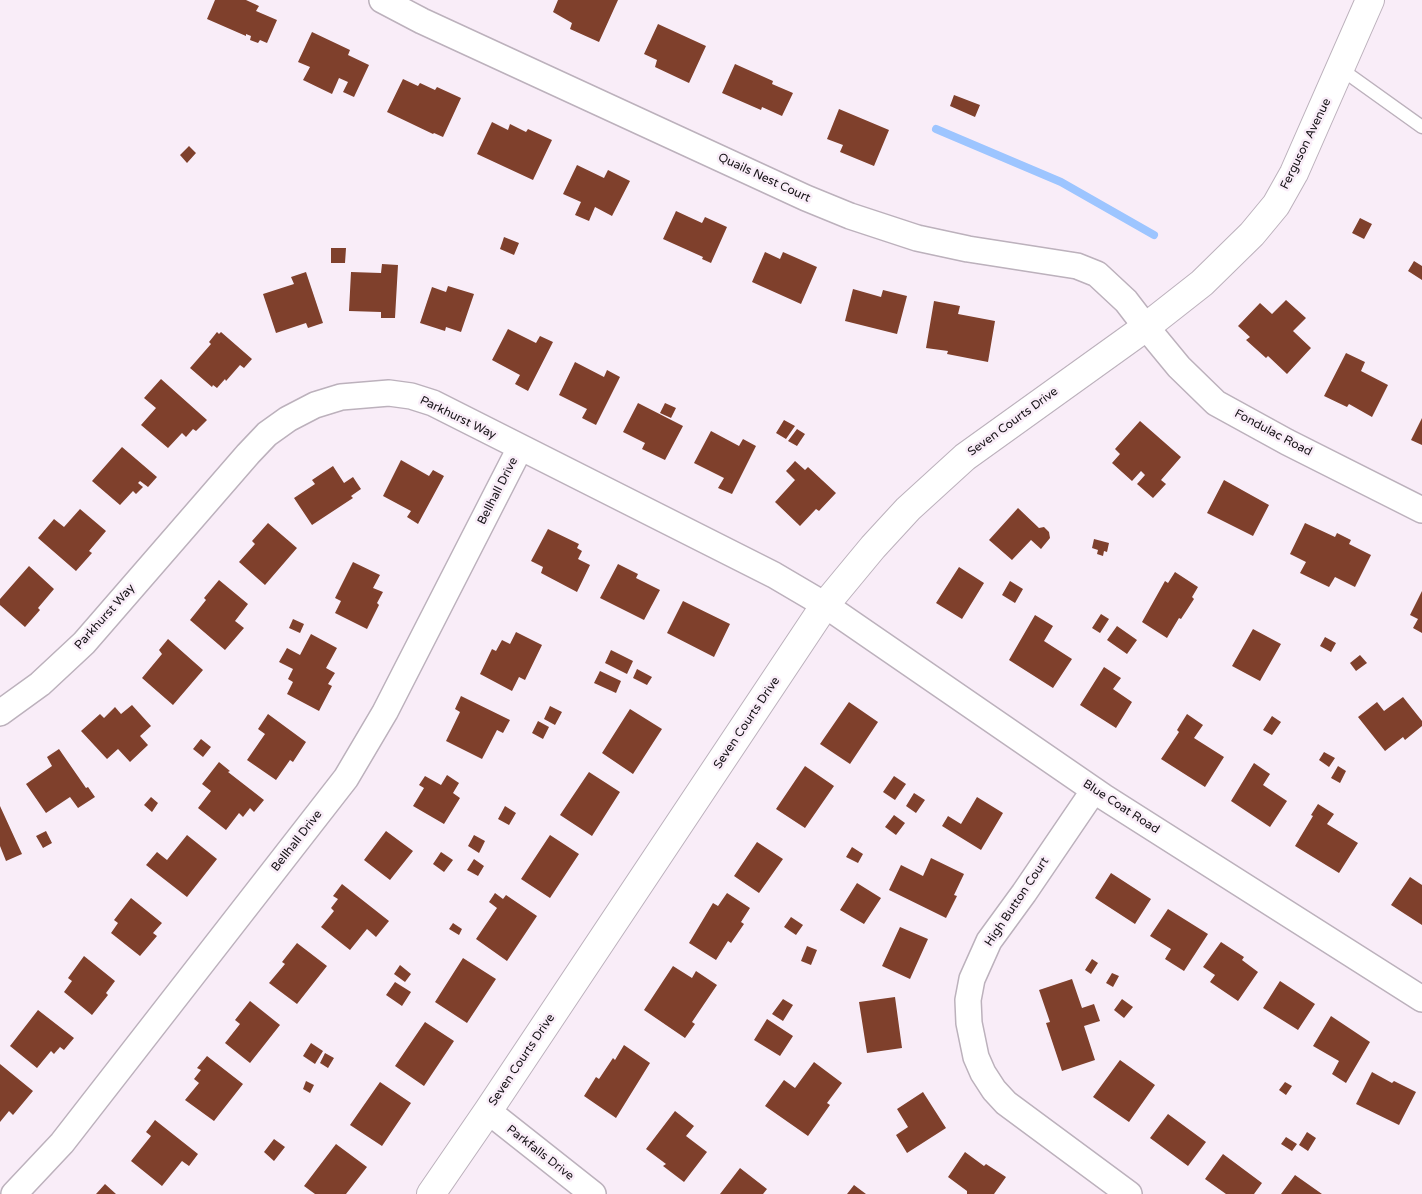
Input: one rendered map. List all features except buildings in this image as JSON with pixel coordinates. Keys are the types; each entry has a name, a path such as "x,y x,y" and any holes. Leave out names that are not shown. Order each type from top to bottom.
{"street":[{"name":"Quails Nest Court","path":"382,0 431,25 806,198 850,216 917,238 968,249 1077,266 1097,274 1126,301 1146,328"},
{"name":"Ferguson Avenue","path":"1146,328 1202,283 1252,234 1276,204 1294,173 1370,0"},
{"name":"Fondulac Road","path":"1146,328 1185,373 1216,403 1287,442 1422,510"},
{"name":"Seven Courts Drive","path":"431,1194 825,605 873,547 908,509 964,457 1146,328"},
{"name":"Parkhurst Way","path":"0,713 40,684 84,643 261,441 288,419 315,404 341,397 388,393 411,396 433,404 774,575 825,605"},
{"name":"Bellhall Drive","path":"14,1194 62,1143 346,778 385,712 520,448"},
{"name":"Blue Coat Road","path":"825,605 1094,790 1422,999"},
{"name":"High Button Court","path":"1094,790 989,941 972,979 968,1000 969,1023 976,1057 994,1090 1006,1103 1129,1194"},
{"name":"Parkfalls Drive","path":"488,1111 593,1194"}],"lane":[{"path":"1341,69 1422,127"}],"waterway":[{"path":"936,129 1061,182 1154,235"}]}
